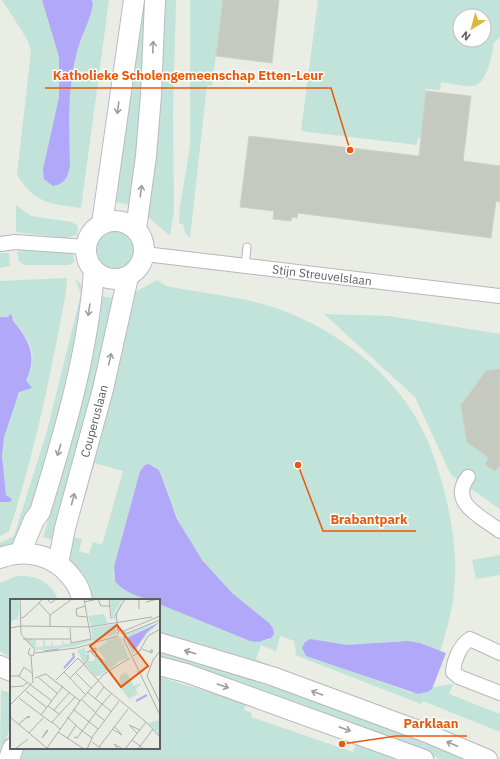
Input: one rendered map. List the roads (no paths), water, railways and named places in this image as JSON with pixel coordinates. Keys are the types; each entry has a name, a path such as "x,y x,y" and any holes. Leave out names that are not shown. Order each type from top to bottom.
{"main road":[{"path":"102,224 134,0"},
{"path":"136,229 146,156 151,95 155,0"},
{"path":"111,221 120,221 129,224 136,229 144,241 145,254 142,264 136,272 128,277 110,280 94,271 86,256 86,246 94,229 111,221"},
{"path":"26,557 34,520 40,512 70,413 83,349 94,271"},
{"name":"Couperuslaan","path":"58,564 70,529 128,277"},
{"path":"0,570 26,557"},
{"path":"26,557 56,578 67,591 70,599"},
{"path":"0,558 48,558 58,564 73,580 82,595 82,599"},
{"path":"0,666 10,671"},
{"path":"0,678 10,682"},
{"path":"8,759 13,749"}],"street":[{"path":"0,244 15,242 86,246"},
{"name":"Stijn Streuvelslaan","path":"145,254 500,296"},
{"path":"468,477 462,484 461,496 466,506 500,531"},
{"path":"500,653 470,639 464,643 453,664 453,672 459,677 500,693"},
{"path":"160,642 272,676 424,732 488,759"},
{"path":"160,666 186,673 424,759"}],"lane":[{"path":"245,266 247,247"}],"place":[{"name":"Katholieke Scholengemeenschap Etten-Leur","path":"350,150"},
{"name":"Brabantpark","path":"298,465"},
{"name":"Parklaan","path":"342,744"}]}
